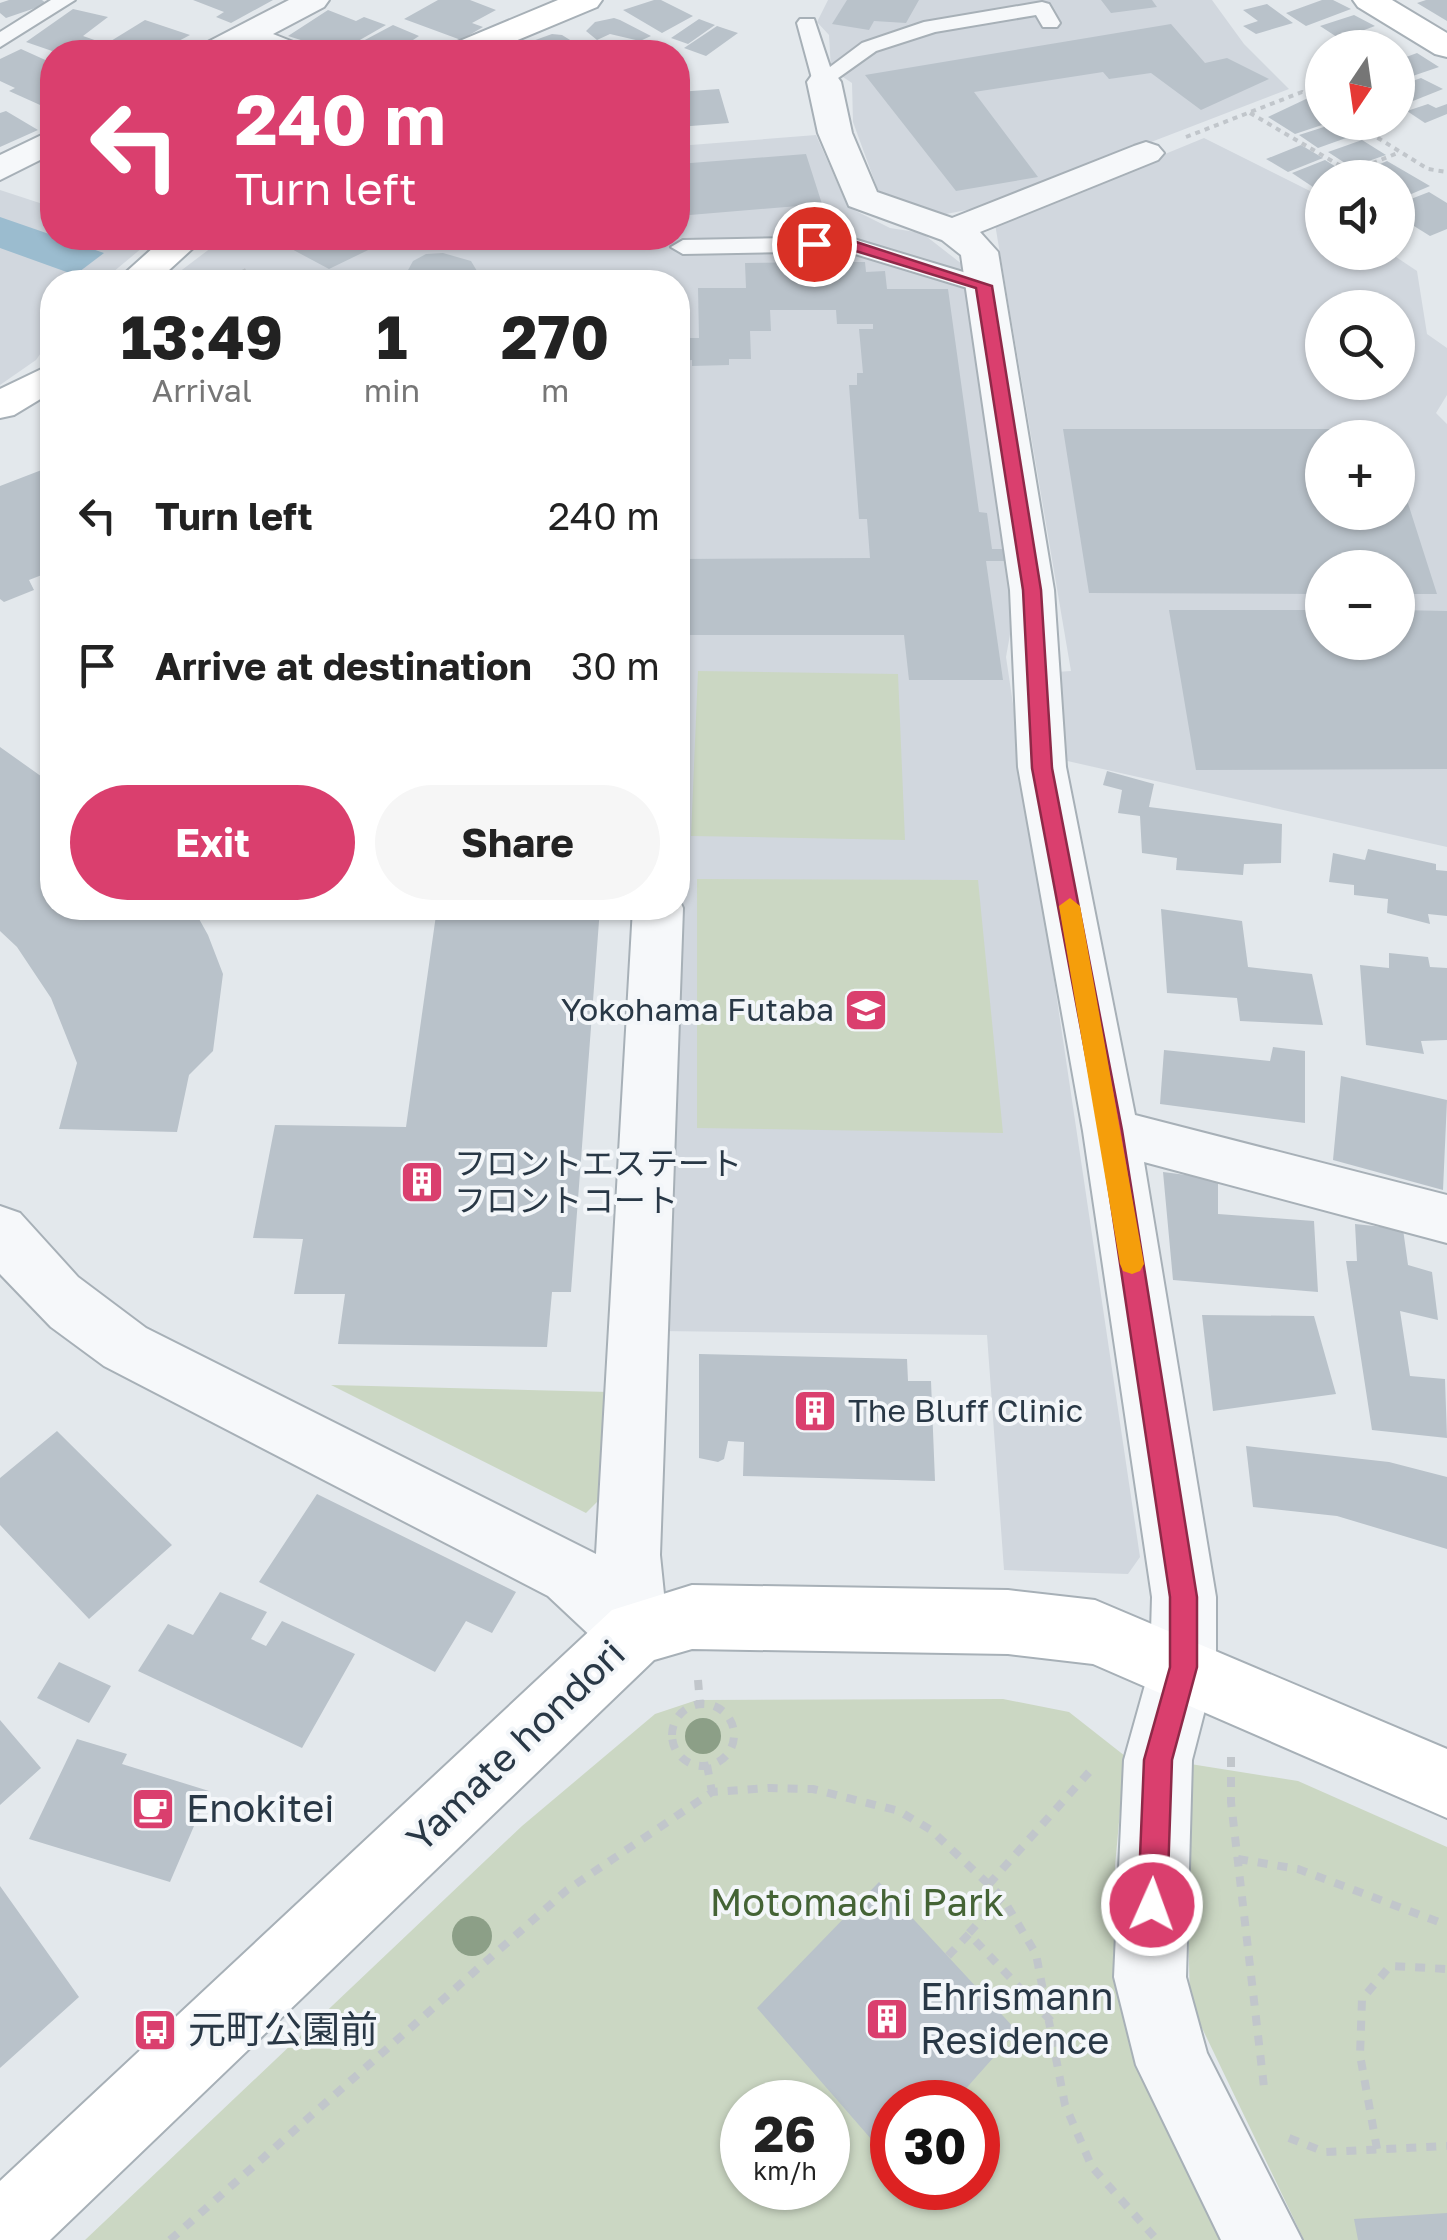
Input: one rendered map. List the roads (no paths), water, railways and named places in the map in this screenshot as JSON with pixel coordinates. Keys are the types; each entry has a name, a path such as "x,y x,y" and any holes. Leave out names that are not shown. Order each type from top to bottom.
{"street":[{"path":"237,40 312,0"},
{"path":"491,40 586,0"},
{"path":"1369,0 1447,47"},
{"path":"246,35 259,40"},
{"path":"824,82 835,133 862,198 900,217 954,232 969,239 979,252 1032,590 1042,768 1111,1130 1184,1597 1211,1682 1158,1760 1150,1977 1173,2066 1264,2240"},
{"path":"0,171 40,147"},
{"path":"954,232 980,217 1146,153"},
{"path":"0,171 35,185"},
{"path":"148,270 172,250"},
{"path":"0,406 40,383"},
{"path":"635,1634 628,1555 657,920"},
{"path":"1111,1130 1447,1219"},
{"path":"0,1230 44,1287 78,1316 125,1347 571,1574 635,1634"},
{"name":"Yamate hondori","path":"0,2234 635,1634 692,1617 1008,1622 1095,1632 1447,1784"}],"lane":[{"path":"0,41 65,0"},
{"path":"806,23 824,82 869,47 930,26 1042,8 1050,23"},
{"path":"690,247 847,244 984,286"}],"water":[{"path":"0,217 40,231 40,250 104,253 82,270 61,270 0,248"}],"place":[{"name":"Yokohama Futaba","path":"866,1010"},
{"name":"フロントエステート フロントコート","path":"422,1182"},
{"name":"The Bluff Clinic","path":"815,1411"},
{"name":"Enokitei","path":"153,1809"},
{"name":"Ehrismann Residence","path":"887,2019"},
{"name":"元町公園前","path":"155,2030"}],"park label":[{"name":"Motomachi Park","path":"857,1903"}]}
